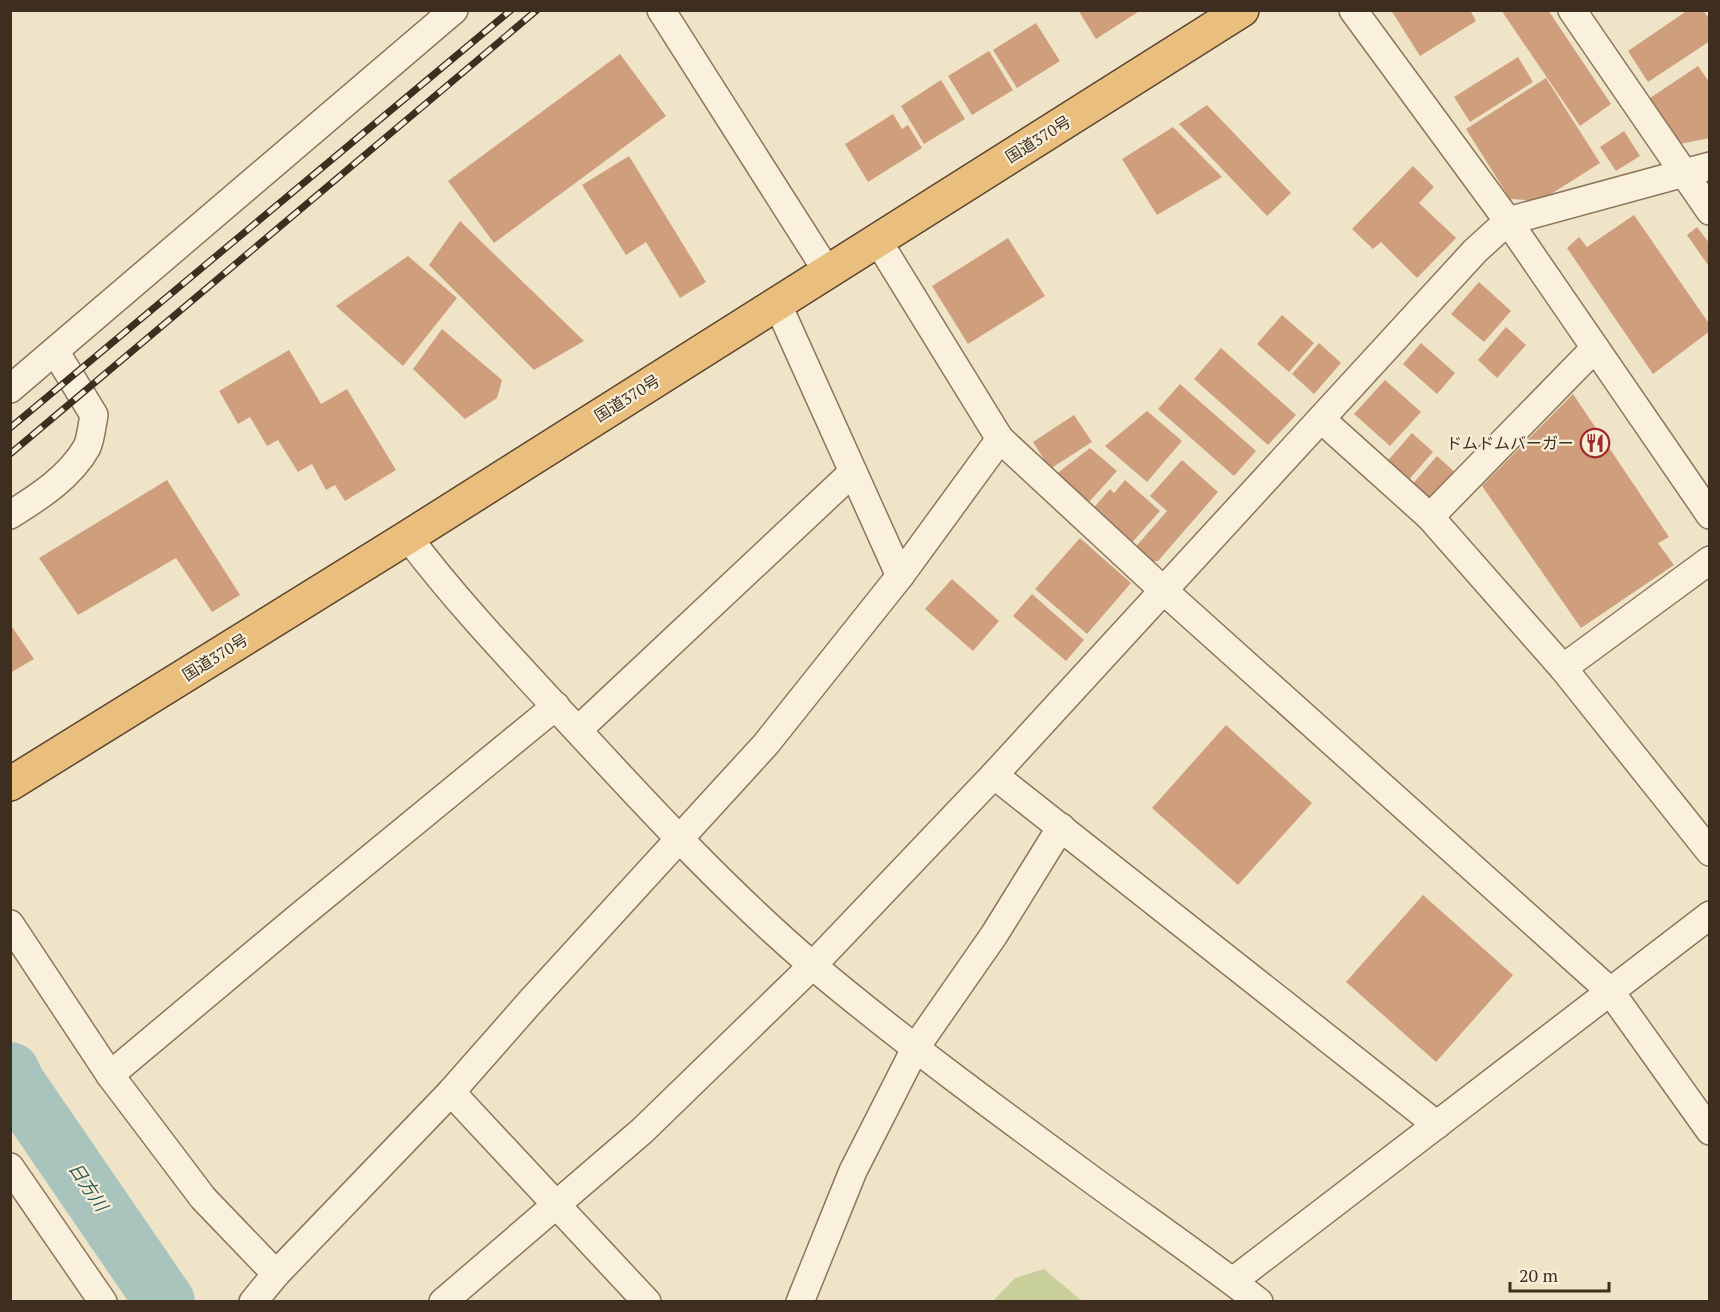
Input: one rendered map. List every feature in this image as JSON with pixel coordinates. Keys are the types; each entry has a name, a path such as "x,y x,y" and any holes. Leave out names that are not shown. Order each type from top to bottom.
{"highway":[{"name":"国道370号","path":"10,784 408,537 1242,10"}],"street":[{"path":"10,389 454,10"},
{"path":"661,10 827,271"},
{"path":"1353,10 1508,222 1710,515"},
{"path":"1572,10 1710,211"},
{"path":"443,1302 642,1131 813,965 994,775 1475,251 1508,222 1710,166"},
{"path":"878,241 1000,440 1163,590 1610,991 1710,1131"},
{"path":"777,303 900,576"},
{"path":"1430,517 1594,348"},
{"path":"10,515 33,501 68,473 88,445 94,415 56,351"},
{"path":"1321,419 1430,517 1563,668 1710,852"},
{"path":"253,1302 276,1274 452,1092 540,991 766,744 900,576 1000,440"},
{"path":"578,730 853,472"},
{"path":"408,537 439,578 578,730 679,840 754,914 813,965 916,1047 1259,1302"},
{"path":"1563,668 1710,560"},
{"path":"110,1075 556,706"},
{"path":"994,775 1437,1125"},
{"path":"800,1302 853,1171 916,1047 994,935 1061,827"},
{"path":"1233,1281 1710,915"},
{"path":"10,924 110,1075 203,1198 276,1274"},
{"path":"452,1092 647,1302"},
{"path":"10,1167 103,1302"}],"green space":[{"path":"1044,1269 1082,1301 993,1301 1015,1278"}],"building":[{"path":"1078,10 1141,10 1096,39"},
{"path":"1391,10 1470,10 1476,21 1420,56"},
{"path":"1501,10 1548,10 1611,104 1580,126"},
{"path":"1688,10 1703,10 1710,20 1710,41 1648,82 1628,51"},
{"path":"1036,23 1060,61 1017,88 993,50"},
{"path":"989,51 1013,90 972,115 948,76"},
{"path":"620,54 666,116 494,243 448,181"},
{"path":"1518,57 1533,82 1470,122 1454,97"},
{"path":"1698,66 1710,83 1710,138 1680,144 1650,98"},
{"path":"1546,78 1600,163 1540,201 1510,199 1466,129"},
{"path":"941,80 965,119 924,144 901,106"},
{"path":"1207,105 1291,193 1267,216 1179,124"},
{"path":"893,114 902,129 908,125 922,148 868,182 845,144"},
{"path":"1173,127 1222,177 1157,215 1122,159"},
{"path":"1624,131 1640,156 1616,171 1600,147"},
{"path":"629,156 706,282 680,298 646,242 626,255 582,185"},
{"path":"1413,166 1434,187 1419,203 1456,238 1417,278 1381,242 1373,249 1352,229"},
{"path":"1634,215 1710,325 1710,331 1653,374 1567,248 1579,237 1587,247"},
{"path":"460,221 584,341 534,370 429,265"},
{"path":"1697,227 1710,244 1710,268 1687,235"},
{"path":"1008,238 1045,296 968,344 932,286"},
{"path":"408,256 457,298 403,366 336,306"},
{"path":"1479,282 1511,311 1484,342 1451,314"},
{"path":"1282,315 1314,343 1289,372 1257,344"},
{"path":"1506,327 1526,345 1497,378 1478,360"},
{"path":"442,329 502,380 497,398 465,419 413,369"},
{"path":"1319,343 1341,363 1314,394 1292,374"},
{"path":"1421,343 1455,373 1437,394 1403,364"},
{"path":"1221,348 1296,415 1268,445 1194,379"},
{"path":"289,350 321,404 347,389 396,470 345,501 335,485 326,490 312,464 298,472 278,440 267,446 250,417 238,424 219,391"},
{"path":"1385,380 1421,412 1390,446 1354,414"},
{"path":"1180,384 1256,451 1234,476 1158,409"},
{"path":"1573,394 1669,537 1658,543 1674,565 1581,628 1482,486"},
{"path":"1147,411 1182,441 1147,482 1105,446"},
{"path":"1074,415 1092,442 1050,469 1033,442"},
{"path":"1412,433 1433,452 1406,483 1384,465"},
{"path":"1090,448 1117,471 1088,503 1055,475"},
{"path":"1437,456 1457,474 1429,506 1409,488"},
{"path":"1182,460 1218,492 1158,561 1147,562 1132,551 1167,511 1150,496"},
{"path":"167,480 240,595 212,612 176,558 78,615 39,558"},
{"path":"1125,480 1160,511 1129,546 1090,512 1110,489 1114,493"},
{"path":"1080,538 1131,583 1087,634 1035,589"},
{"path":"952,579 999,621 973,651 925,609"},
{"path":"1032,594 1084,640 1066,661 1013,616"},
{"path":"10,624 34,659 10,673"},
{"path":"1226,725 1312,803 1238,885 1152,808"},
{"path":"1423,895 1513,975 1436,1062 1346,982"}],"waterway":[{"name":"日方川","path":"10,1072 15,1083 165,1302"}],"railway":[{"path":"10,428 511,10"},
{"path":"10,454 537,10"}],"place":[{"name":"ドムドムバーガー","path":"1595,443"}]}
